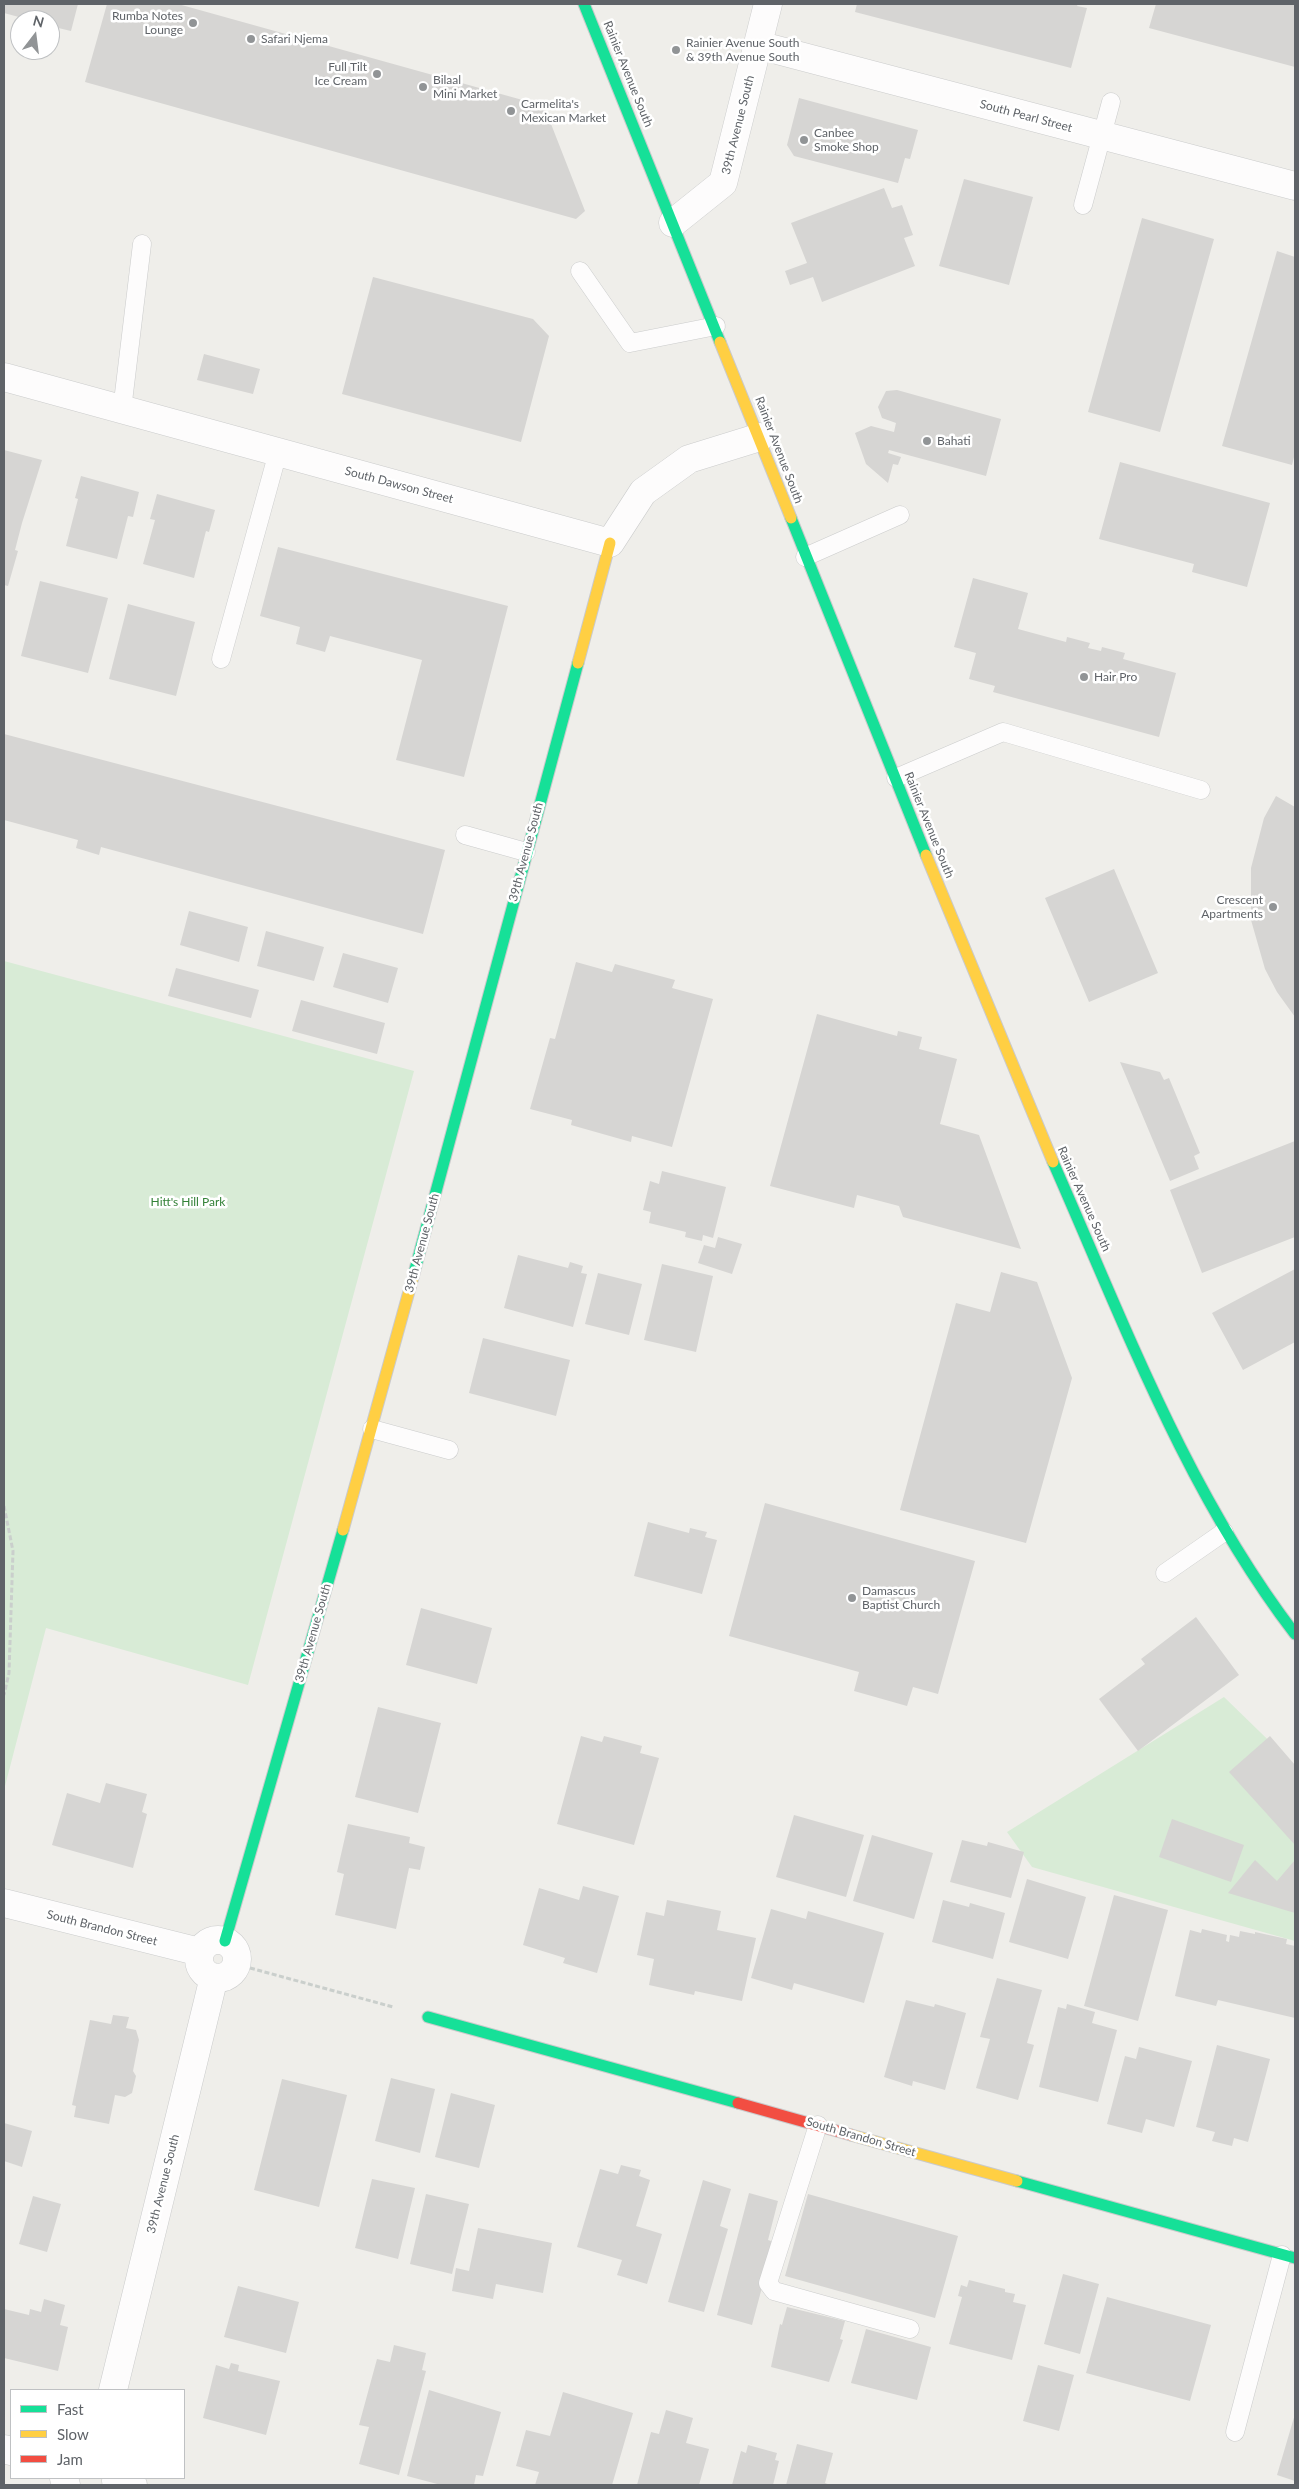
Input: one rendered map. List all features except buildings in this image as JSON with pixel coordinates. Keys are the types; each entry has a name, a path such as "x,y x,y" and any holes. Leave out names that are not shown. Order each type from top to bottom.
{"street":[{"name":"Rainier Avenue South","path":"584,4 716,326 806,557 1042,1139 1180,1446 1224,1532 1295,1634"},
{"name":"39th Avenue South","path":"673,223 723,183 768,4"},
{"name":"South Pearl Street","path":"758,45 1295,186"},
{"name":"South Dawson Street","path":"4,377 610,543"},
{"path":"610,543 643,492 689,459 760,437"},
{"name":"39th Avenue South","path":"225,1941 372,1429 610,543"},
{"name":"South Brandon Street","path":"4,1903 200,1952"},
{"path":"216,1939 225,1941 236,1952 225,1971 201,1968 200,1952 205,1944 216,1939"},
{"name":"39th Avenue South","path":"113,2389 225,1971"},
{"name":"South Brandon Street","path":"428,2017 1289,2256"}],"lane":[{"path":"1083,205 1111,102"},
{"path":"122,410 142,244"},
{"path":"580,271 630,343 716,326"},
{"path":"221,659 278,452"},
{"path":"806,557 900,515"},
{"path":"896,778 1002,732 1201,790"},
{"path":"466,835 526,852"},
{"path":"372,1429 449,1450"},
{"path":"1165,1573 1224,1532"},
{"path":"818,2125 768,2283 774,2292 910,2329"},
{"path":"1235,2432 1289,2256"}],"path":[{"path":"4,1506 13,1551 9,1673 4,1695"},
{"path":"225,1971 428,2017"}],"green space":[{"name":"Hitt's Hill Park","path":"4,961 414,1071 248,1685 46,1628 4,1790"},
{"path":"1224,1697 1295,1766 1295,1941 1032,1867 1007,1832"}],"traffic: fast":[{"path":"584,4 720,342"},
{"path":"791,518 926,855"},
{"path":"413,1277 578,663"},
{"path":"1053,1162 1132,1345 1190,1465 1222,1523 1257,1580 1295,1634"},
{"path":"225,1941 343,1530"},
{"path":"428,2017 738,2103"},
{"path":"1017,2181 1295,2258"}],"traffic: slow":[{"path":"720,342 791,518"},
{"path":"578,663 610,543"},
{"path":"926,855 1053,1162"},
{"path":"343,1530 413,1277"},
{"path":"851,2135 1017,2181"}],"traffic: jam":[{"path":"738,2103 851,2135"}],"place":[{"name":"Rumba Notes Lounge","path":"193,23"},
{"name":"Safari Njema","path":"251,39"},
{"name":"Rainier Avenue South & 39th Avenue South","path":"676,50"},
{"name":"Full Tilt Ice Cream","path":"377,74"},
{"name":"Bilaal Mini Market","path":"423,87"},
{"name":"Carmelita's Mexican Market","path":"511,111"},
{"name":"Canbee Smoke Shop","path":"804,140"},
{"name":"Bahati","path":"927,441"},
{"name":"Hair Pro","path":"1084,677"},
{"name":"Crescent Apartments","path":"1273,907"},
{"name":"Damascus Baptist Church","path":"852,1598"}]}
